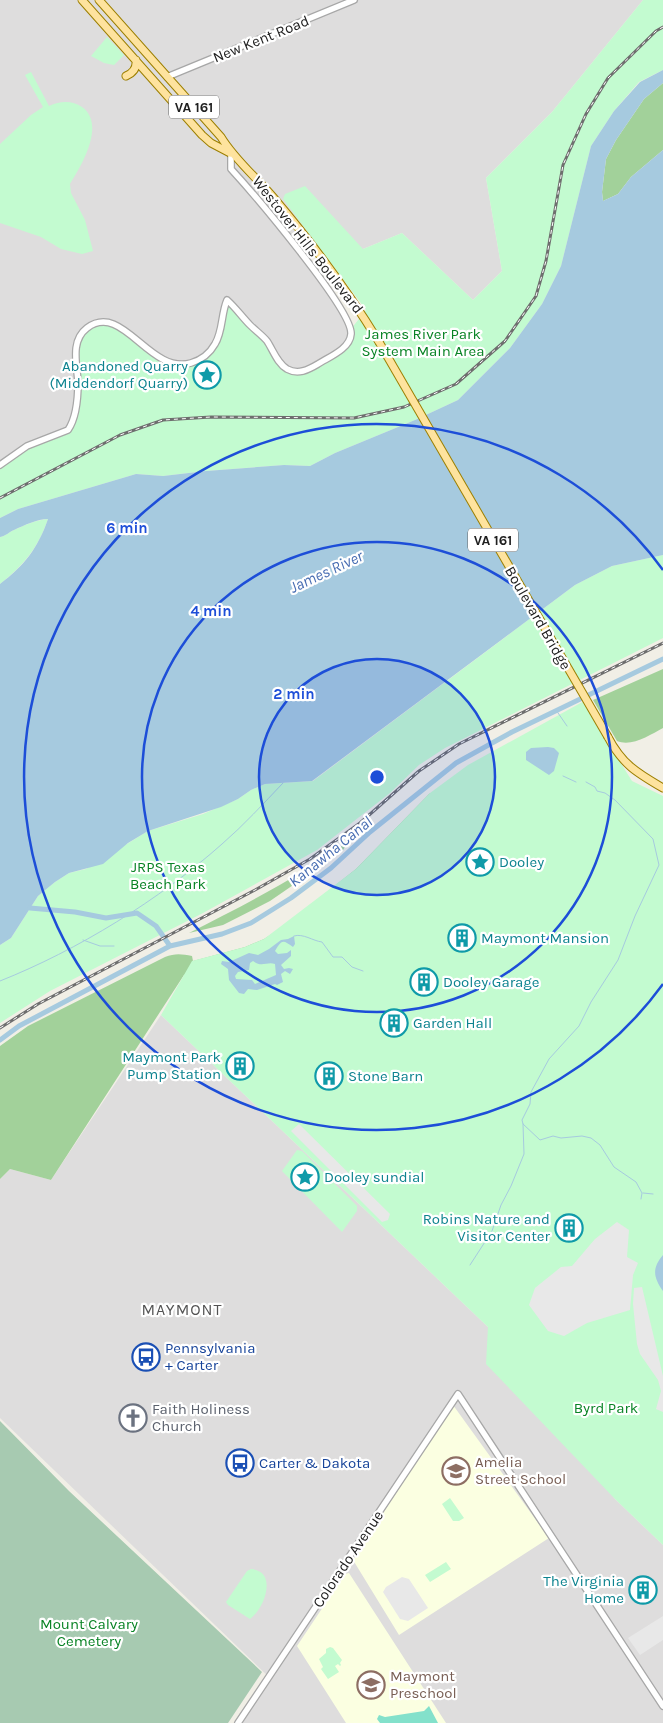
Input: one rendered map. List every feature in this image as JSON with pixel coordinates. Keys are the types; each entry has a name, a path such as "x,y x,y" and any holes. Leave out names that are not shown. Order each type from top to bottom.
{"main road":[{"name":"Westover Hills Boulevard","path":"82,0 210,143 231,153"},
{"name":"Westover Hills Boulevard","path":"99,0 221,137 231,153 273,197 334,274 368,322 379,342"},
{"path":"126,76 134,71 137,66 136,60"},
{"name":"Boulevard Bridge","path":"379,342 620,756 634,771 663,788"}],"street":[{"name":"New Kent Road","path":"167,77 354,0"},
{"name":"Westover Hills Boulevard","path":"0,464 27,446 68,430 75,414 78,384 75,350 78,337 87,328 98,323 111,323 122,327 158,357 170,363 185,364 201,358 212,348 218,337 223,310 227,300 268,342 287,369 298,372 312,367 342,349 350,338 350,324 304,257 231,169 231,153"},
{"name":"Colorado Avenue","path":"238,1723 458,1394 663,1706"}],"shaded area":[{"path":"0,0 643,0 552,112 486,178 502,271 473,300 402,233 363,249 297,249 351,329 351,334 342,349 298,372 220,331 208,353 75,414 68,430 0,465"},
{"path":"161,1015 488,1327 615,1499 663,1545 663,1723 242,1723 271,1679 0,1418 0,1179 10,1169 51,1180"},
{"path":"299,1124 390,1214 388,1220 382,1222 291,1131"},
{"path":"617,1222 629,1230 627,1257 638,1263 633,1275 630,1310 587,1323 564,1336 548,1331 529,1305 535,1288 561,1267 572,1266 595,1239"},
{"path":"642,1287 663,1376 663,1412 656,1409 661,1391 658,1380 640,1354 637,1344 633,1304 634,1288"},
{"name":"Amelia Street School","path":"453,1405 549,1538 399,1635 353,1560"},
{"name":"Maymont Preschool","path":"349,1573 446,1723 346,1723 297,1646 345,1574"},
{"path":"402,1577 409,1579 428,1608 408,1621 400,1619 383,1592 386,1587"},
{"path":"663,1616 663,1640 640,1655 628,1638"}],"green space":[{"name":"James River Park System Main Area","path":"643,0 663,0 663,70 639,82 614,111 591,146 561,266 542,304 510,348 458,400 335,453 310,466 284,465 163,476 136,474 18,509 0,518 0,465 27,446 63,433 75,414 78,337 98,323 111,323 164,361 193,362 212,348 227,300 263,337 279,361 295,372 315,364 346,345 351,329 366,310 283,199 285,194 305,186 363,249 402,233 473,300 502,271 486,178 552,112"},
{"path":"107,37 124,55 114,65 104,63 91,56"},
{"path":"31,72 49,106 70,102 82,107 89,114 92,124 90,145 70,184 71,193 85,220 93,251 82,254 61,249 41,237 0,223 0,144 31,115 43,107 25,75"},
{"path":"663,83 663,150 631,177 618,194 603,201 602,192 606,159 616,140 644,99"},
{"path":"48,519 35,547 16,570 0,584 0,537 39,520"},
{"name":"JRPS Texas Beach Park","path":"663,555 663,638 445,748 419,765 390,793 317,850 203,913 50,991 0,1023 0,945 11,938 38,896 55,882 69,873 86,869 148,831 203,814 238,799 251,790 265,784 313,781 575,585 612,566"},
{"path":"663,669 663,728 635,741 617,741 593,700"},
{"name":"Byrd Park","path":"586,700 610,746 632,781 663,796 663,1545 615,1499 486,1364 488,1327 161,1015 192,961 245,947 264,939 356,869 430,793 468,765"},
{"path":"430,793 396,885 184,975 51,1180 10,1169 0,1179 0,1046 28,1026 165,957 175,954 192,956 193,961 245,947 264,939 281,928 356,869"},
{"path":"349,841 343,850 270,901 223,925 189,933 291,879"},
{"path":"297,1150 302,1151 357,1206 357,1211 342,1232 282,1171"},
{"name":"Mount Calvary Cemetery","path":"0,1421 69,1491 262,1672 228,1723 0,1723"},
{"path":"450,1498 464,1518 459,1521 453,1521 442,1504"},
{"path":"446,1562 451,1569 430,1582 425,1575"},
{"path":"251,1569 259,1571 267,1583 264,1599 250,1619 226,1602 247,1571"},
{"path":"333,1648 342,1660 340,1666 338,1664 335,1666 339,1672 328,1679 321,1669 323,1667 319,1659 326,1653 326,1649"},
{"path":"429,1706 438,1723 380,1723 377,1719 379,1715 385,1717 424,1711"}],"water":[{"name":"James River","path":"663,70 663,83 644,99 616,140 606,159 602,192 603,201 618,194 631,177 663,150 663,555 612,566 575,585 312,781 265,784 221,807 148,831 128,843 103,864 69,873 38,896 11,938 0,945 0,584 23,563 35,548 48,519 31,523 0,537 0,518 18,509 136,474 163,476 284,465 310,466 335,453 458,400 510,348 542,304 561,266 591,146 614,111 640,82"},
{"path":"531,748 554,748 559,753 554,771 549,775 526,760 526,752"},
{"path":"294,936 295,944 293,947 283,942 279,944 275,951 278,954 287,953 291,950 291,956 281,965 284,969 293,969 290,974 285,971 281,974 283,982 257,990 248,989 244,994 239,993 229,980 228,969 221,964 222,961 229,962 249,953 258,955 281,940","holes":["253,961 256,963 275,964 276,975 255,984 252,980 236,979 235,976 238,972 249,970 250,963"]},
{"path":"663,1255 663,1291 655,1273 657,1264"}],"waterway":[{"name":"Kanawha Canal","path":"0,1040 19,1026 170,946 222,934 251,923 291,898 331,868 370,832 456,763 512,732 663,659"},
{"path":"556,710 567,726"},
{"path":"563,776 576,782"},
{"path":"586,782 595,787 597,791 605,793 615,800 653,839 659,865 635,916 618,960 591,1002 579,1026 549,1059 531,1092 530,1104 522,1120 523,1124 540,1140 553,1136 561,1138 582,1136 591,1138 600,1145 614,1167 636,1182 642,1193 641,1199"},
{"path":"0,981 29,969 88,939 145,904 198,865 222,844 283,783"},
{"path":"30,908 75,912 106,918 137,913 156,926 170,946"},
{"path":"294,936 297,935 322,942 333,957 342,957 352,967 363,971"},
{"path":"83,940 100,946 114,946"},
{"path":"470,1265 492,1231 501,1205 524,1154 523,1124"},
{"path":"643,1193 653,1194"}],"railway":[{"path":"0,498 120,435 163,420 211,417 354,418 404,407 456,384 505,341 536,296 546,261 563,165 586,114 608,78 656,31 663,27"},
{"path":"0,1028 38,1004 310,859 360,823 419,771 459,744 663,643"}],"place":[{"name":"Abandoned Quarry (Middendorf Quarry)","path":"207,375"},
{"name":"Dooley","path":"480,862"},
{"name":"Maymont Mansion","path":"462,938"},
{"name":"Dooley Garage","path":"424,982"},
{"name":"Garden Hall","path":"394,1023"},
{"name":"Maymont Park Pump Station","path":"240,1066"},
{"name":"Stone Barn","path":"329,1076"},
{"name":"Dooley sundial","path":"305,1177"},
{"name":"Robins Nature and Visitor Center","path":"569,1228"},
{"name":"Pennsylvania + Carter","path":"146,1357"},
{"name":"Faith Holiness Church","path":"133,1418"},
{"name":"Carter & Dakota","path":"240,1463"},
{"name":"Amelia Street School","path":"456,1471"},
{"name":"The Virginia Home","path":"643,1590"},
{"name":"Maymont Preschool","path":"371,1685"}],"district":[{"name":"MAYMONT","path":"182,1309"}]}
